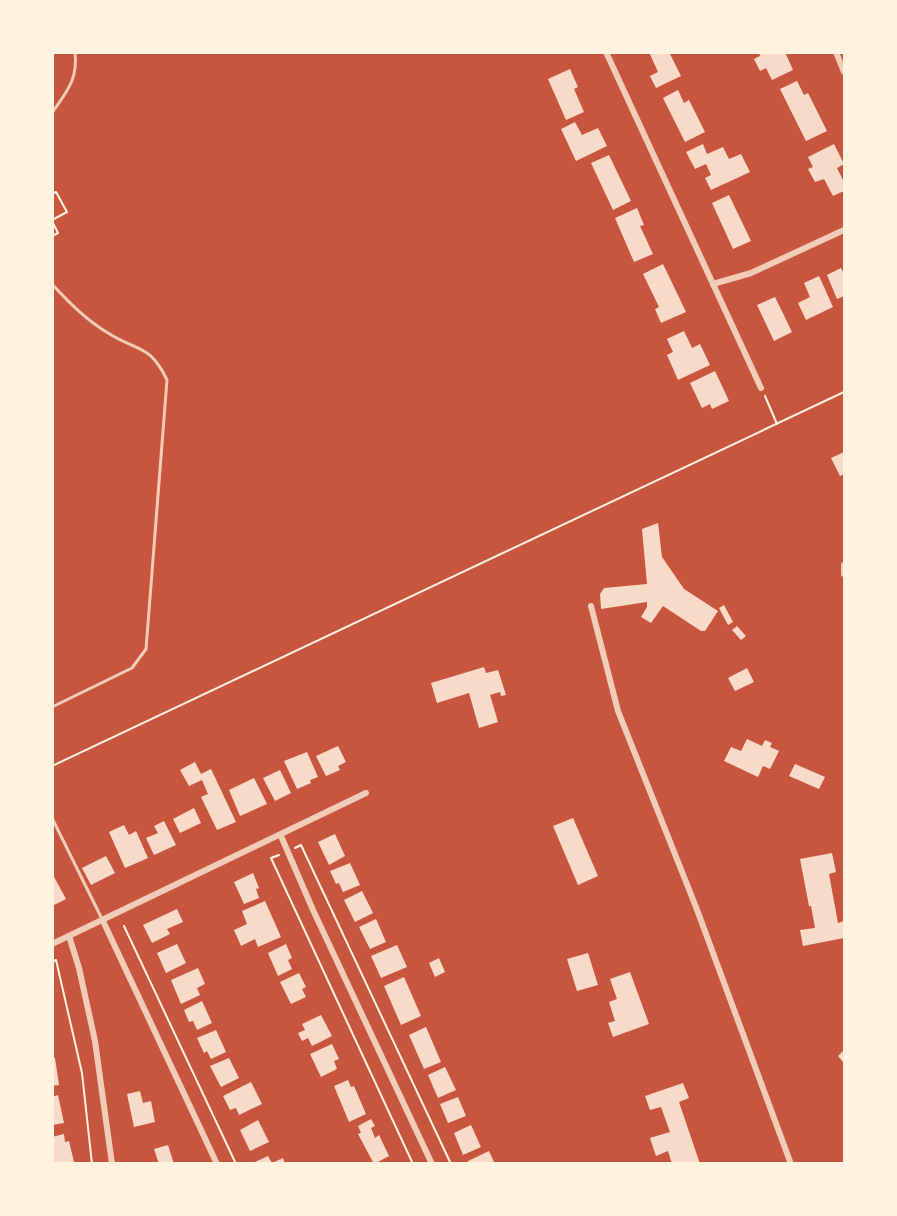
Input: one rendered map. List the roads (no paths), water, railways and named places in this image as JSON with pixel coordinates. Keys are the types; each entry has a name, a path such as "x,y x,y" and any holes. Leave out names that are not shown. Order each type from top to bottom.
{"street":[{"path":"606,52 761,388"},
{"path":"836,52 844,72"},
{"path":"713,284 751,273 844,230"},
{"path":"844,565 844,574"},
{"path":"591,606 618,711 696,908 791,1164"},
{"path":"52,944 366,794"},
{"path":"280,836 432,1164"},
{"path":"103,921 217,1164"},
{"path":"69,936 79,968 95,1041 112,1164"}],"lane":[{"path":"52,113 73,82 76,66 75,52"},
{"path":"52,284 71,305 107,333 152,354 167,380 146,650 132,668 52,707"},
{"path":"52,819 103,921"}]}
